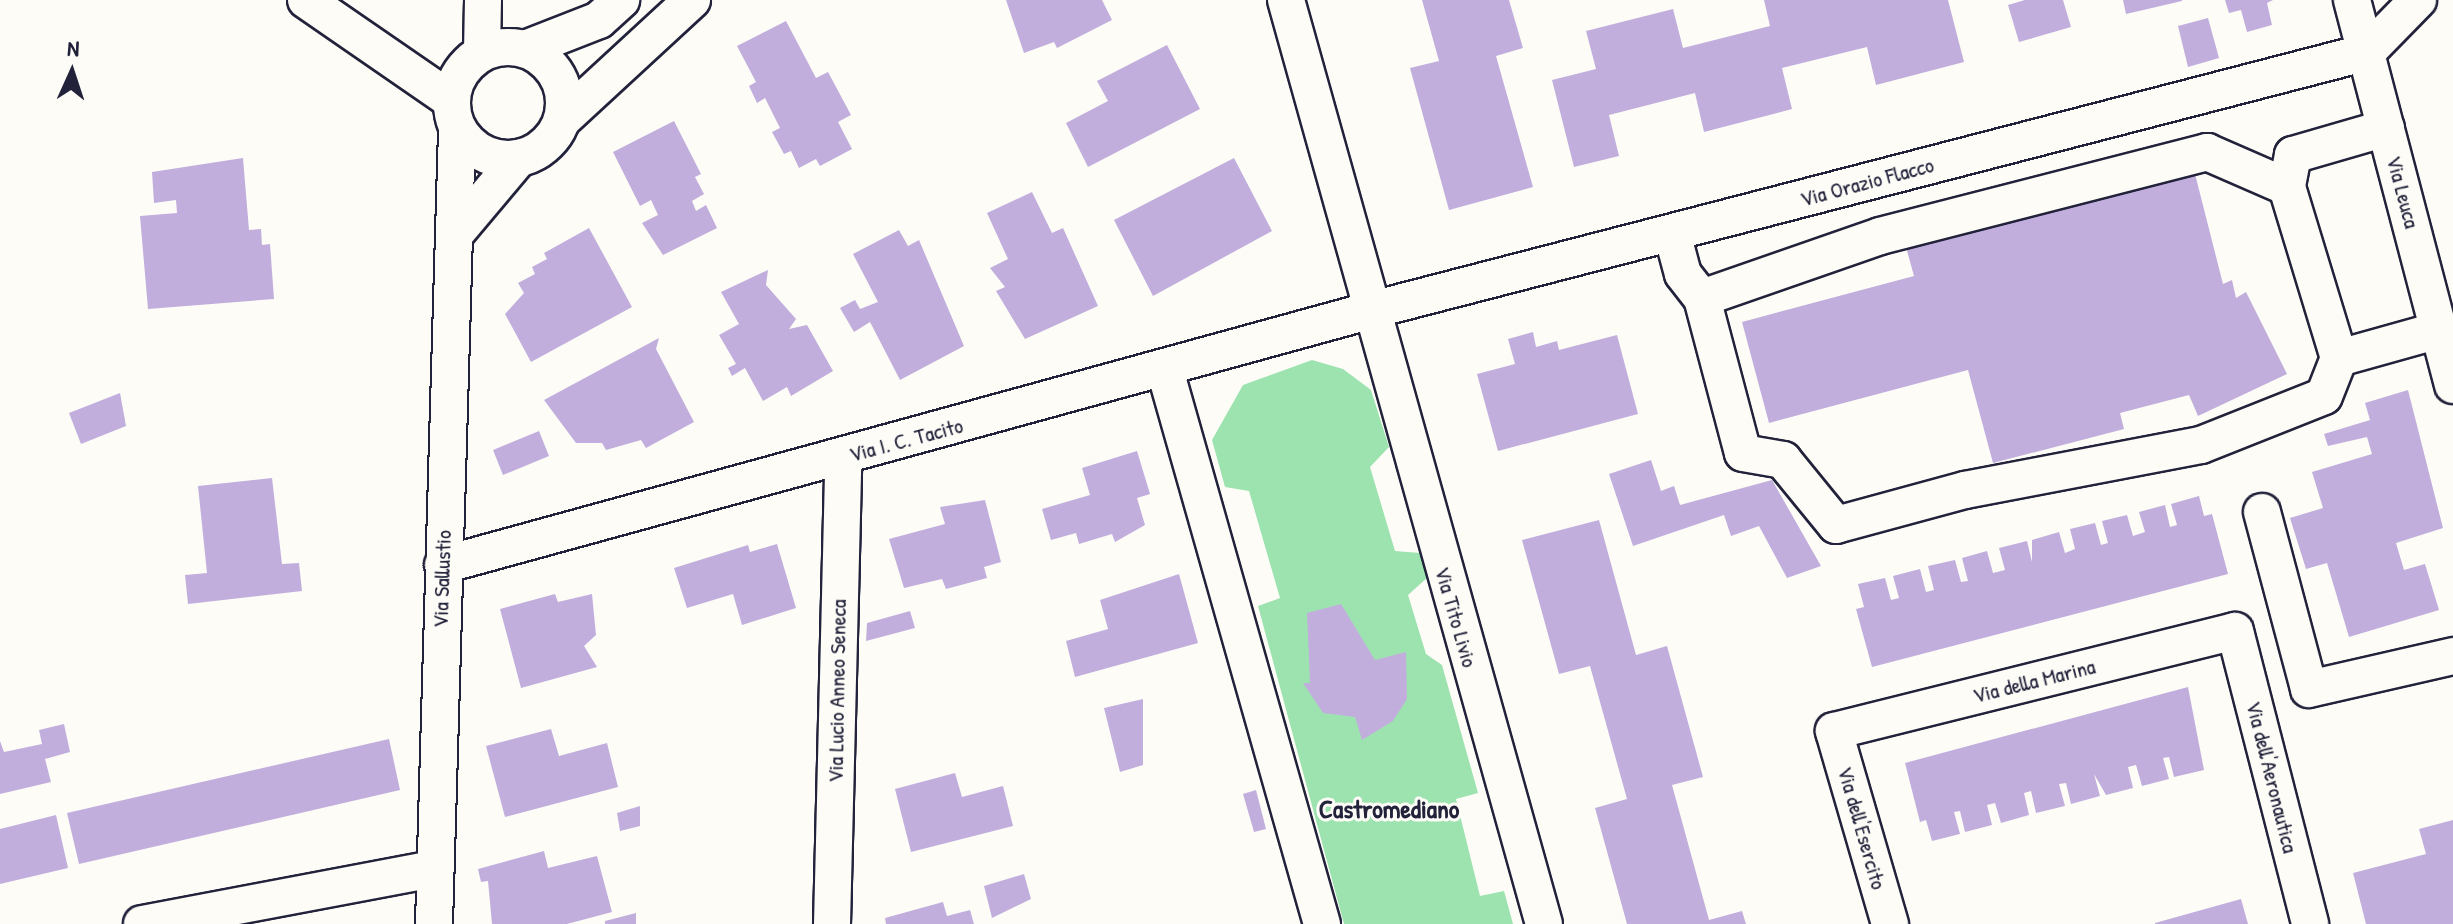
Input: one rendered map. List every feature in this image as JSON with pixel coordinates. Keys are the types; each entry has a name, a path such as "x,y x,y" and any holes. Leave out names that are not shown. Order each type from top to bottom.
{"street":[{"path":"306,0 454,114 477,150 519,158"},
{"path":"482,52 483,0"},
{"path":"454,114 460,72 482,52 525,49 599,20 621,0"},
{"path":"456,233 519,158 546,145 562,120 692,0"},
{"name":"Via Tito Livio","path":"1286,0 1343,185 1368,311 1544,924"},
{"name":"Via Leuca","path":"2352,0 2453,385"},
{"path":"2367,52 2418,0"},
{"path":"525,49 558,77 562,120"},
{"name":"Via Orazio Flacco","path":"1368,311 2367,52"},
{"name":"Via Sallustio","path":"434,924 443,565 456,233 454,114"},
{"path":"1672,233 1683,274 1702,298 1743,453 1783,460 1836,525 1965,490 2201,445 2324,396 2339,358 2287,187 2293,155 2386,128"},
{"path":"1702,298 1880,236 2207,152 2287,187"},
{"name":"Via I. C. Tacito","path":"443,565 1165,370 1368,311"},
{"path":"2339,358 2439,330"},
{"path":"1165,370 1322,924"},
{"name":"Via Lucio Anneo Seneca","path":"832,924 843,458"},
{"path":"2262,512 2309,689 2453,656"},
{"name":"Via della Marina","path":"1834,731 2235,631"},
{"name":"Via dell'Aeronautica","path":"2235,631 2310,924"},
{"name":"Via dell'Esercito","path":"1834,731 1890,924"},
{"path":"142,924 434,869"}],"green space":[{"path":"1312,360 1343,369 1371,390 1389,447 1370,467 1395,551 1420,553 1428,577 1408,595 1426,654 1442,665 1478,793 1456,799 1480,896 1504,891 1513,924 1344,924 1258,606 1280,598 1249,491 1225,487 1212,440 1243,385"}],"building":[{"path":"1006,0 1102,0 1112,20 1057,48 1054,42 1024,53"},
{"path":"1422,0 1509,0 1523,48 1496,56 1533,187 1449,210 1410,68 1439,61"},
{"path":"1764,0 1948,0 1964,62 1876,85 1867,47 1782,68 1792,109 1704,132 1695,93 1609,115 1619,156 1574,167 1552,80 1596,69 1586,31 1673,9 1683,48 1770,26"},
{"path":"2025,0 2063,0 2071,27 2019,42 2008,5"},
{"path":"2123,0 2182,0 2182,1 2126,14"},
{"path":"2225,0 2273,0 2267,3 2272,25 2247,32 2241,10 2229,13"},
{"path":"2208,18 2219,58 2188,67 2178,26"},
{"path":"786,21 816,78 828,72 851,115 838,122 852,149 820,166 816,159 799,168 791,151 784,154 772,132 780,128 765,98 757,103 749,86 756,82 737,46"},
{"path":"1167,45 1200,109 1088,167 1066,123 1108,101 1097,81"},
{"path":"674,121 701,174 695,177 704,194 692,201 696,211 706,205 717,228 663,255 642,223 658,215 651,200 640,206 613,152"},
{"path":"243,158 249,230 261,229 262,245 270,244 274,299 148,309 140,216 177,213 176,200 154,203 152,172"},
{"path":"1234,158 1272,231 1153,296 1114,220"},
{"path":"2194,170 2223,284 2232,280 2236,298 2246,292 2287,374 2198,416 2189,395 2120,413 2124,429 1993,463 1968,370 1769,423 1742,322 1914,276 1906,247"},
{"path":"1032,192 1052,233 1063,228 1098,306 1025,339 996,291 1005,287 990,268 1008,259 987,213"},
{"path":"589,228 632,307 531,362 505,314 524,293 518,283 535,274 532,267 547,259 544,253"},
{"path":"899,230 908,246 919,240 964,346 900,380 870,322 854,332 840,308 855,300 860,309 878,302 853,254"},
{"path":"768,270 766,285 796,319 789,329 807,325 833,371 791,396 787,387 763,401 745,368 732,376 728,368 736,364 719,335 739,324 721,292"},
{"path":"1533,332 1536,347 1557,341 1559,350 1617,335 1638,414 1498,451 1477,374 1515,364 1508,339"},
{"path":"659,338 656,349 694,422 646,448 641,440 606,450 602,443 576,443 544,400"},
{"path":"2408,390 2443,528 2396,543 2404,570 2425,564 2439,610 2349,637 2327,563 2306,569 2290,518 2323,508 2312,472 2372,454 2367,437 2328,446 2324,434 2370,420 2365,403"},
{"path":"120,393 126,426 81,444 69,413"},
{"path":"539,431 549,456 503,475 493,450"},
{"path":"1137,451 1150,494 1137,498 1145,525 1115,542 1112,534 1079,544 1076,533 1051,540 1042,509 1090,495 1082,468"},
{"path":"1651,460 1661,491 1674,486 1680,505 1772,480 1821,566 1787,578 1759,526 1731,536 1724,515 1633,546 1609,474"},
{"path":"272,478 282,564 299,563 302,591 188,604 185,575 207,573 198,486"},
{"path":"2199,496 2204,516 2212,514 2228,574 1872,667 1856,609 1864,607 1858,584 1885,578 1891,600 1899,598 1893,576 1920,569 1926,592 1934,590 1928,566 1955,560 1961,582 1968,581 1962,558 1987,551 1993,573 2005,570 1999,548 2027,541 2032,562 2032,540 2059,532 2065,553 2075,549 2070,529 2095,523 2101,545 2108,543 2102,521 2127,515 2133,536 2145,532 2139,512 2165,505 2170,527 2177,525 2171,504"},
{"path":"985,500 1001,562 984,567 987,578 946,589 942,579 904,588 889,539 945,524 940,507"},
{"path":"1599,520 1636,655 1667,646 1703,777 1672,785 1709,920 1742,911 1746,924 1627,924 1595,808 1627,799 1590,666 1559,674 1522,540"},
{"path":"777,544 796,608 742,625 733,594 687,608 674,568 748,545 750,552"},
{"path":"1179,574 1198,643 1075,677 1066,641 1108,629 1100,600"},
{"path":"555,594 558,602 592,594 596,635 584,646 597,667 521,688 500,609"},
{"path":"1341,604 1375,660 1406,652 1407,699 1393,721 1362,740 1355,717 1323,713 1303,683 1310,683 1307,613"},
{"path":"910,611 915,628 866,641 867,623"},
{"path":"2188,687 2204,770 2174,777 2169,757 2163,758 2169,779 2142,786 2136,765 2128,767 2133,788 2106,795 2094,774 2100,796 2071,804 2066,783 2059,784 2065,806 2036,813 2031,791 2024,793 2029,815 2001,823 1995,803 1987,805 1992,825 1965,832 1960,811 1954,812 1960,834 1932,841 1926,820 1920,822 1905,763"},
{"path":"1143,699 1143,765 1120,772 1104,708"},
{"path":"64,724 70,752 45,759 51,782 0,794 0,741 4,752 42,744 39,730"},
{"path":"551,729 559,756 607,743 618,787 505,817 486,746"},
{"path":"389,739 400,790 79,864 67,813"},
{"path":"955,773 962,797 1003,786 1013,826 911,852 895,789"},
{"path":"1256,790 1266,829 1254,832 1243,794"},
{"path":"640,806 640,826 620,831 617,813"},
{"path":"56,815 68,868 0,884 0,829"},
{"path":"2453,820 2453,924 2366,924 2353,873 2426,854 2419,829"},
{"path":"544,851 548,868 597,856 612,912 567,924 492,924 488,881 481,882 478,869"},
{"path":"1024,874 1031,899 992,918 984,886"},
{"path":"2241,899 2248,924 2155,924 2155,923"},
{"path":"943,902 947,916 970,910 974,924 886,924 885,918"},
{"path":"636,913 636,924 605,924 605,921"}],"district":[{"name":"Castromediano","path":"1389,809"}]}
